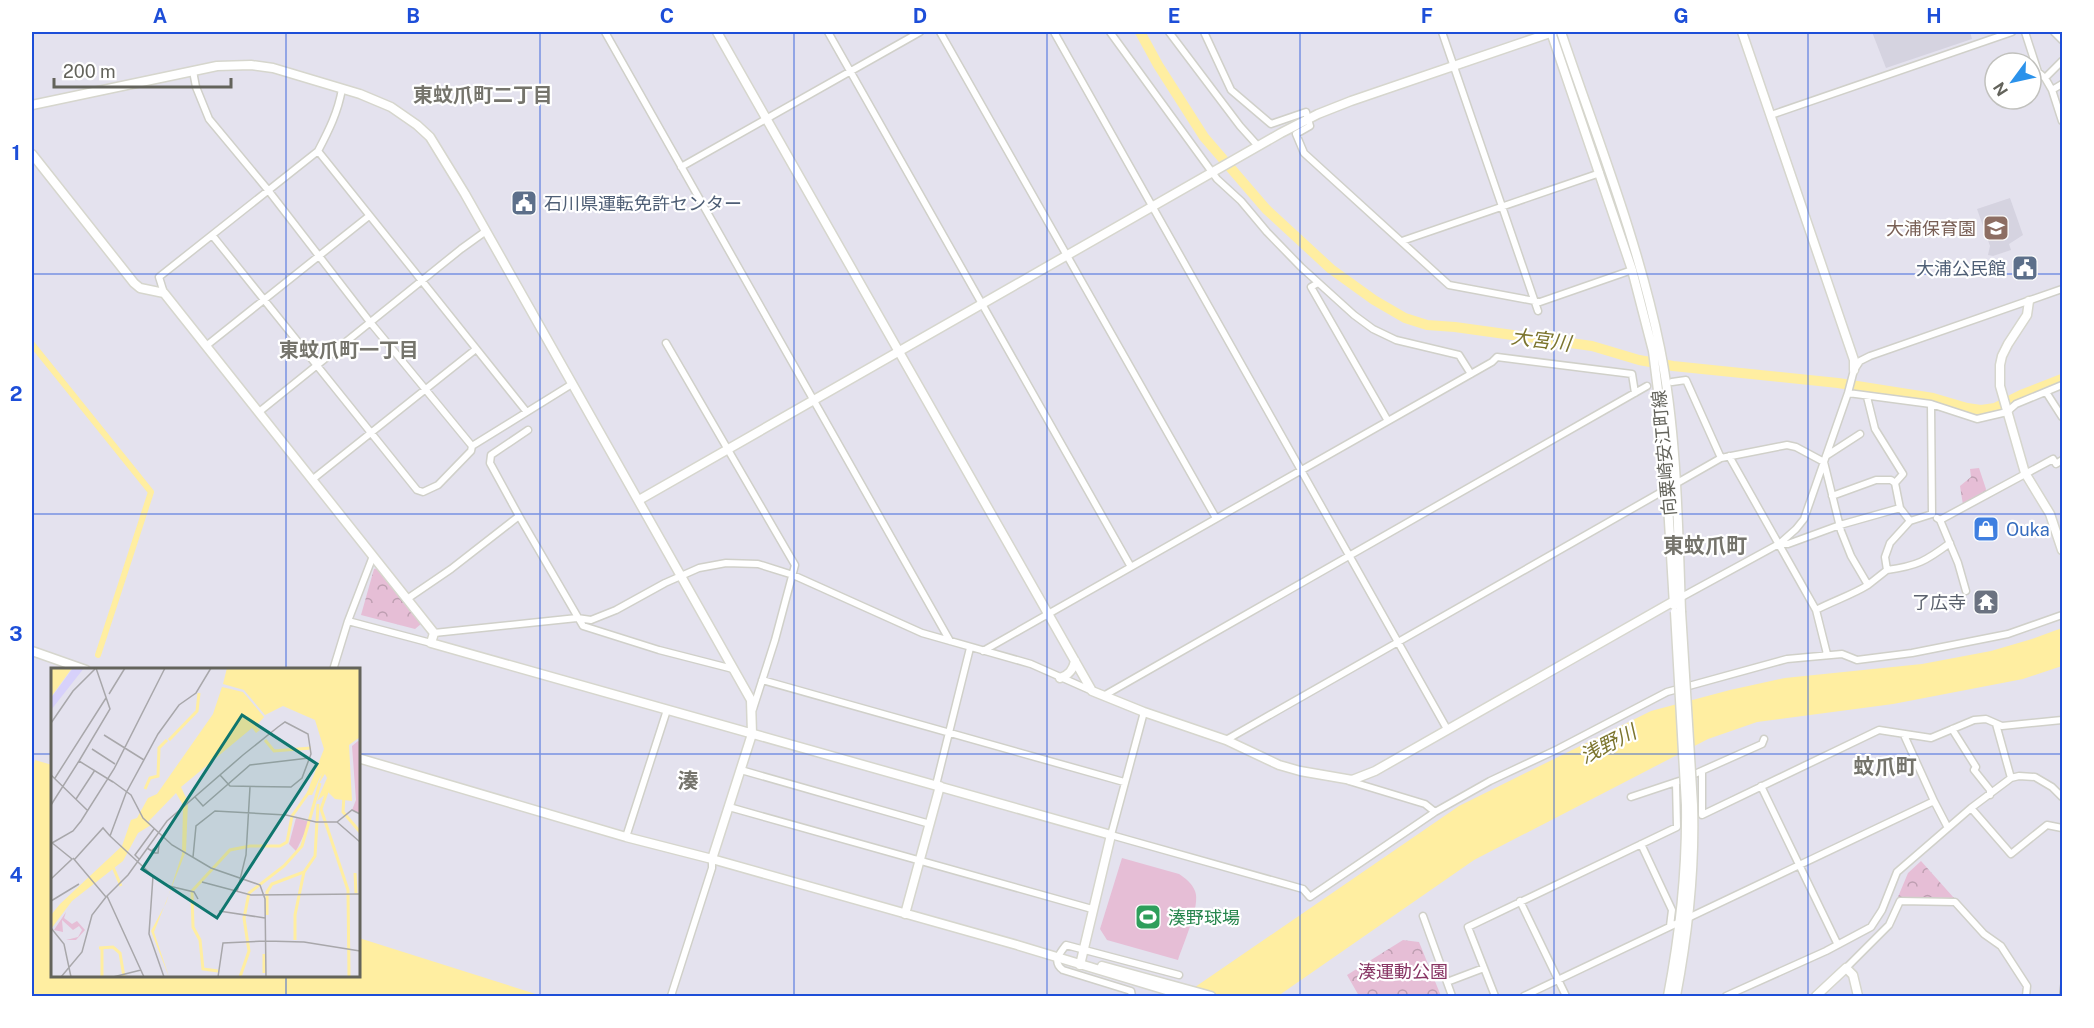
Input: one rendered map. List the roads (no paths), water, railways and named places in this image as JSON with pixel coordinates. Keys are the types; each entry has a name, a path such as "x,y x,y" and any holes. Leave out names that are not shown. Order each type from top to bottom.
{"street":[{"path":"605,32 950,641"},
{"path":"717,32 1092,691"},
{"path":"828,32 1131,567"},
{"path":"681,167 920,32"},
{"path":"940,32 1216,518"},
{"path":"1054,32 1447,729"},
{"path":"1110,32 1214,171 1267,232 1318,283 1373,329 1396,340 1459,355 1471,374"},
{"path":"1170,32 1240,126 1258,146"},
{"path":"1204,32 1231,90 1271,124 1306,112 1310,126 1296,134 1304,153 1449,285 1540,303 1632,270"},
{"path":"1442,32 1538,311"},
{"path":"639,500 1309,119 1351,101 1552,32"},
{"name":"向粟崎安江町線","path":"1552,32 1650,320"},
{"name":"向粟崎安江町線","path":"1561,32 1640,267 1661,375 1671,486 1689,805 1684,920 1676,996"},
{"path":"434,633 577,618 591,620 681,576 711,565 742,562 758,564 794,575 922,633 1031,664 1144,712 1226,740 1279,765 1338,778 1352,780 1361,778 1779,544 1804,519 1848,393 1854,360 1742,32"},
{"path":"1771,115 2012,32"},
{"path":"2025,32 2038,72 2045,78 2052,90 2062,121"},
{"path":"2054,32 2062,40"},
{"path":"2045,78 2062,61"},
{"path":"32,105 217,66 251,64 273,68 342,89 392,107 417,125 440,151 751,700 752,734 671,996"},
{"path":"193,71 196,87 209,119 472,446"},
{"path":"2052,90 2062,84"},
{"path":"342,89 331,127 318,151 159,277 164,292 434,633"},
{"path":"318,151 526,411"},
{"path":"32,154 134,283 140,288 164,292"},
{"path":"1402,241 1600,173"},
{"path":"206,346 369,216"},
{"path":"259,412 486,231"},
{"path":"212,235 413,486 423,492 438,485 471,451 472,446 572,384"},
{"path":"1318,283 1311,287 1388,421"},
{"path":"1853,372 1860,361 1869,356 2062,289"},
{"path":"2029,301 2027,315 2008,344 2000,365 2000,386 2025,473 2050,514 2062,550"},
{"path":"666,343 795,565 794,575 753,710"},
{"path":"313,479 476,350"},
{"path":"983,651 1471,374 1497,357 1632,374 1635,393"},
{"path":"1672,382 1686,380 1721,458"},
{"path":"1848,393 1930,404 1977,419 2007,412 2016,404 2062,385"},
{"path":"1105,695 1647,386"},
{"path":"2046,392 2062,417"},
{"path":"1867,397 1875,429 1903,474 1895,483"},
{"path":"1930,404 1932,514"},
{"path":"528,430 491,455 489,463 583,626 734,669"},
{"path":"1825,459 1860,434"},
{"path":"1226,740 1397,640 1721,458 1787,445 1825,459"},
{"path":"1729,456 1816,610 1827,654"},
{"path":"1825,459 1840,525 1851,556 1868,585"},
{"path":"1940,520 2053,459 2056,464 2062,460"},
{"path":"1832,495 1876,480 1891,480 1895,483 1900,508 1910,521"},
{"path":"1779,544 1788,544 1840,525 1900,508"},
{"path":"1932,514 1940,520 1966,591"},
{"path":"1887,570 1885,557 1890,543 1910,521 1932,514"},
{"path":"407,599 519,516"},
{"path":"1816,610 1844,596 1856,593 1887,570 1910,567 1929,559 1950,543"},
{"path":"333,668 348,621 373,556"},
{"path":"348,621 1303,889 1310,897 1435,812 1490,781 1558,749 1667,692 1786,659 1842,654 1857,660 1912,653 2008,634 2062,615"},
{"path":"431,643 434,633"},
{"path":"905,914 930,824 948,733 970,648"},
{"path":"32,651 83,668"},
{"path":"1060,678 1069,674 1074,667 1074,661"},
{"path":"762,680 1124,782"},
{"path":"626,837 667,710"},
{"path":"1080,962 1124,782 1144,712"},
{"path":"1702,772 1702,814 1879,730 1931,738 1974,720 1986,719 2002,726 2062,720"},
{"path":"1996,724 2011,778"},
{"path":"1952,729 1976,766 1974,770 1989,789 1990,795"},
{"path":"1904,735 1948,828"},
{"path":"1631,797 1702,772 1762,744 1764,739"},
{"path":"360,759 626,837 712,859 1184,993 1211,996"},
{"path":"741,770 930,824"},
{"path":"1726,996 1826,951 1872,927 1882,910 1897,872 1971,808 2011,778 2035,777 2052,787 2062,797"},
{"path":"1338,778 1425,804 1435,812"},
{"path":"1495,996 1468,927 1677,827 1676,782"},
{"path":"1761,786 1837,944"},
{"path":"1524,996 1934,801"},
{"path":"729,807 1092,909"},
{"path":"1971,808 2011,854 2048,825 2062,828"},
{"path":"1641,844 1672,910 1670,926"},
{"path":"1520,901 1566,996"},
{"path":"1816,996 1889,925 1900,901 1955,902 1983,934 2001,946 2027,986 2026,996"},
{"path":"1423,916 1452,996"},
{"name":"向粟崎安江町線","path":"1668,996 1684,920"},
{"path":"1132,996 1131,991 1063,970 1058,967 1058,956 1066,945 1179,975"},
{"path":"1447,982 1484,968"},
{"path":"1846,968 1853,975 1858,996"}],"water":[{"name":"浅野川","path":"2062,628 2062,666 2023,679 1893,704 1757,722 1708,739 1474,860 1278,996 1182,996 1459,806 1651,711 1785,678 1922,664 1991,651"},
{"path":"35,760 51,765 51,977 360,977 360,938 542,996 32,996 32,773"}],"waterway":[{"name":"大宮川","path":"1140,32 1158,65 1204,137 1266,209 1331,269 1374,300 1405,318 1427,325 1592,346 1639,360 1673,366 1838,383 1933,398 1981,410 1995,408 2062,379"},
{"path":"32,344 151,492 98,655"}],"railway":[{"path":"2061,996 2062,984"}],"place":[{"name":"石川県運転免許センター","path":"524,203"},
{"name":"大浦保育園","path":"1996,228"},
{"name":"大浦公民館","path":"2025,268"},
{"name":"Ouka","path":"1986,529"},
{"name":"了広寺","path":"1986,602"},
{"name":"湊野球場","path":"1148,917"}],"district":[{"name":"東蚊爪町二丁目","path":"483,95"},
{"name":"東蚊爪町一丁目","path":"349,350"},
{"name":"東蚊爪町","path":"1705,545"},
{"name":"蚊爪町","path":"1885,766"},
{"name":"湊","path":"688,780"}],"park label":[{"name":"湊運動公園","path":"1403,971"}]}
